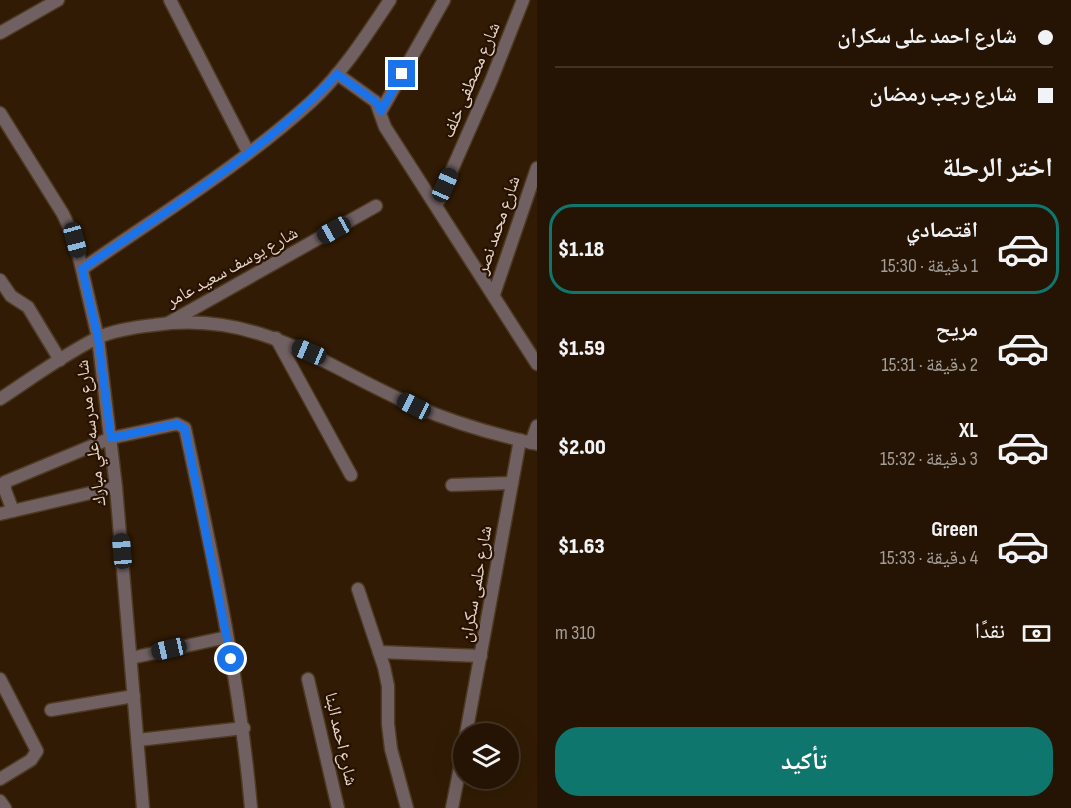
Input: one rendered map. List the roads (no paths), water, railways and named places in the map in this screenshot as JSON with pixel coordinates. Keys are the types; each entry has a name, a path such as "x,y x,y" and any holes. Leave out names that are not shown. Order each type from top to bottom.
{"street":[{"path":"0,33 58,0"},
{"path":"170,0 248,152"},
{"path":"82,269 248,152 313,100 357,50 390,0"},
{"path":"381,111 444,0"},
{"name":"شارع مصطفى خلف","path":"436,206 491,81 523,0"},
{"path":"337,74 376,102 381,111 382,122 537,364"},
{"name":"شارع مدرسه علي مبارك","path":"0,113 63,214 75,240 98,338 116,487 143,808"},
{"name":"شارع محمد نصر","path":"494,294 537,168"},
{"name":"شارع يوسف سعيد عامر","path":"169,323 376,206"},
{"path":"0,280 11,296 28,307 60,360"},
{"path":"0,399 98,338 133,328 169,323 205,323 241,328 276,338 414,406 530,442"},
{"path":"276,338 351,475"},
{"path":"13,511 5,490 5,482 111,438 177,424 185,429 244,728 251,808"},
{"name":"شارع حلمى سكران","path":"468,723 512,483 537,426"},
{"path":"452,485 512,483"},
{"path":"0,514 116,487"},
{"path":"358,589 388,686 387,723 391,749 407,808"},
{"path":"131,658 227,637"},
{"path":"379,652 481,656"},
{"path":"0,679 37,751 31,760 0,779"},
{"name":"شارع احمد البنا","path":"308,679 338,808"},
{"path":"51,710 134,696"},
{"path":"138,740 244,728"},
{"path":"452,808 456,789"},
{"path":"0,801 5,808"}]}
